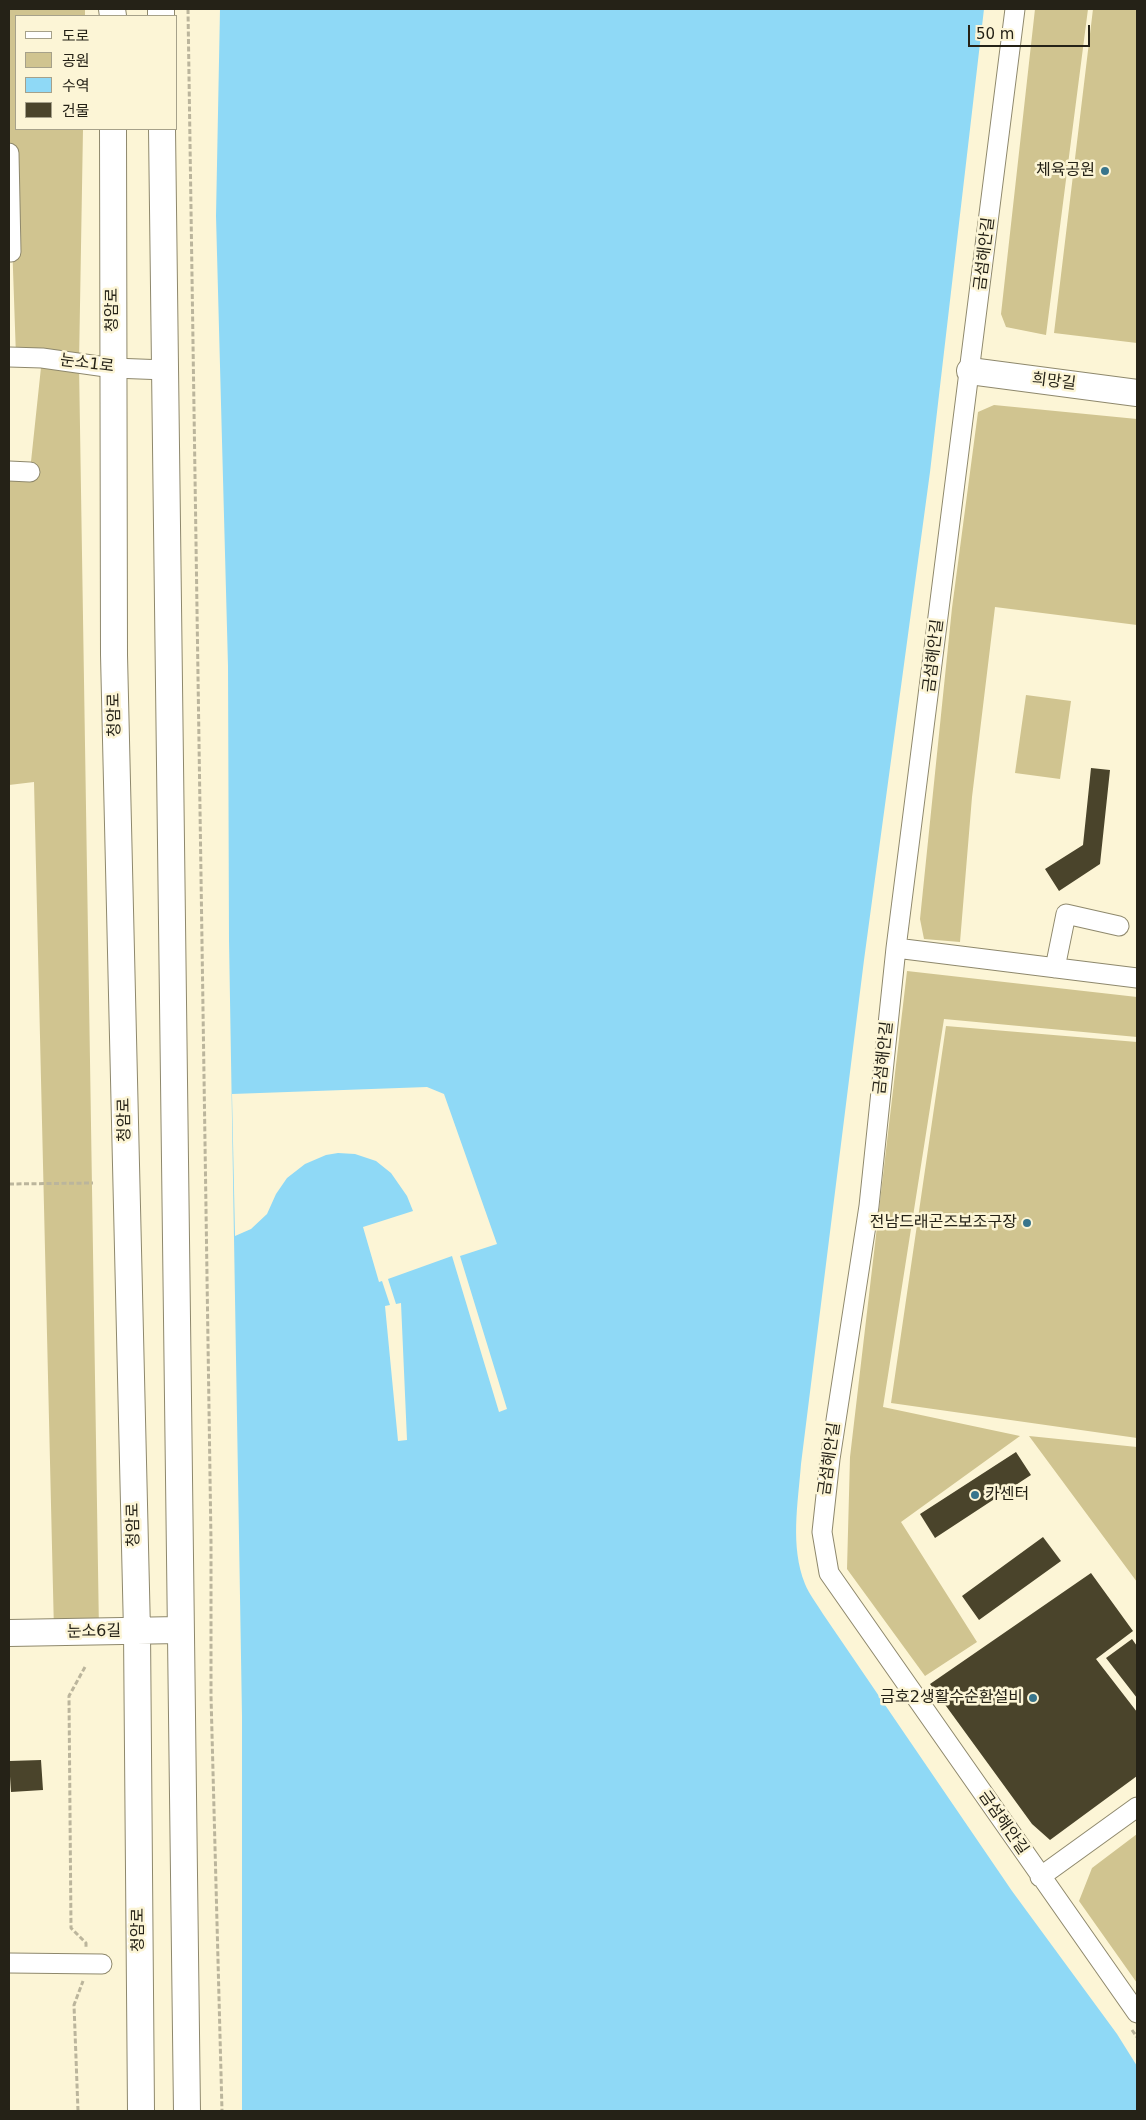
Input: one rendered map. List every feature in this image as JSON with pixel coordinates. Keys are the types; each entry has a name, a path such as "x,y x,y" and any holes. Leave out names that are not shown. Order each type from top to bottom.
{"main road":[{"name":"청암로","path":"113,130 114,655 137,1631 141,2111"},
{"path":"162,130 187,2111"},
{"name":"희망길","path":"970,371 1137,393"},
{"name":"눈소6길","path":"9,1633 180,1630"}],"street":[{"name":"금섬해안길","path":"1015,9 896,948 868,1206 830,1459 822,1532 829,1574 1137,2013"},
{"path":"9,153 11,252 9,252"},
{"name":"눈소1로","path":"9,357 42,358 113,368 166,370"},
{"path":"9,472 30,472"},
{"path":"1055,968 1066,914 1119,926"},
{"path":"896,948 1137,978"},
{"path":"1040,1877 1137,1807"},
{"path":"9,1963 94,1964"}],"path":[{"path":"188,9 211,1542 211,1696 222,2111"},
{"path":"9,1184 93,1182"},
{"path":"78,2111 74,2005 85,1974 94,1964 86,1943 71,1928 69,1696 86,1668"}],"green space":[{"path":"9,9 85,9 85,15 15,15 15,130 83,130 79,364 99,1631 54,1632 34,782 9,785 9,471 30,471 42,358 16,357 9,153"},
{"path":"1035,9 1088,9 1046,335 1006,327 1001,314"},
{"name":"체육공원","path":"1093,9 1137,9 1137,343 1054,333"},
{"path":"994,405 1137,419 1137,625 995,607 972,797 960,942 924,939 920,919 952,608 978,412"},
{"path":"1026,695 1071,701 1060,779 1015,773"},
{"path":"907,971 1137,997 1137,1037 944,1019 883,1407 1020,1436 901,1522 977,1642 925,1676 847,1569 850,1457"},
{"name":"전남드래곤즈보조구장","path":"946,1026 1137,1042 1137,1438 891,1403"},
{"path":"1029,1436 1137,1447 1137,1582"},
{"path":"1137,1834 1137,1983 1079,1901 1092,1868"}],"water":[{"path":"220,9 984,9 930,472 864,960 801,1464 796,1540 800,1570 813,1599 1012,1891 1117,2034 1137,2066 1137,2111 242,2111 242,1716 229,940 228,666 216,216"}],"pier":[{"path":"427,1087 444,1094 497,1244 460,1256 507,1409 499,1412 452,1256 388,1279 396,1304 401,1303 407,1440 398,1441 385,1306 390,1305 382,1281 379,1282 363,1227 413,1211 407,1196 391,1173 376,1161 355,1154 338,1153 326,1155 305,1164 287,1178 276,1194 267,1214 251,1229 235,1236 232,1094"}],"building":[{"path":"1091,768 1110,770 1100,864 1059,891 1045,869 1083,845"},
{"name":"카센터","path":"1016,1452 1031,1475 935,1538 920,1514"},
{"path":"1043,1537 1061,1561 979,1620 962,1596"},
{"name":"금호2생활수순환설비","path":"1091,1573 1133,1631 1096,1659 1137,1712 1137,1776 1050,1840 1032,1824 930,1684"},
{"path":"1132,1639 1137,1646 1137,1698 1106,1658"},
{"path":"41,1760 43,1790 11,1792 9,1761"}],"place":[{"name":"체육공원","path":"1105,171"},
{"name":"전남드래곤즈보조구장","path":"1027,1223"},
{"name":"카센터","path":"975,1495"},
{"name":"금호2생활수순환설비","path":"1033,1698"}]}
